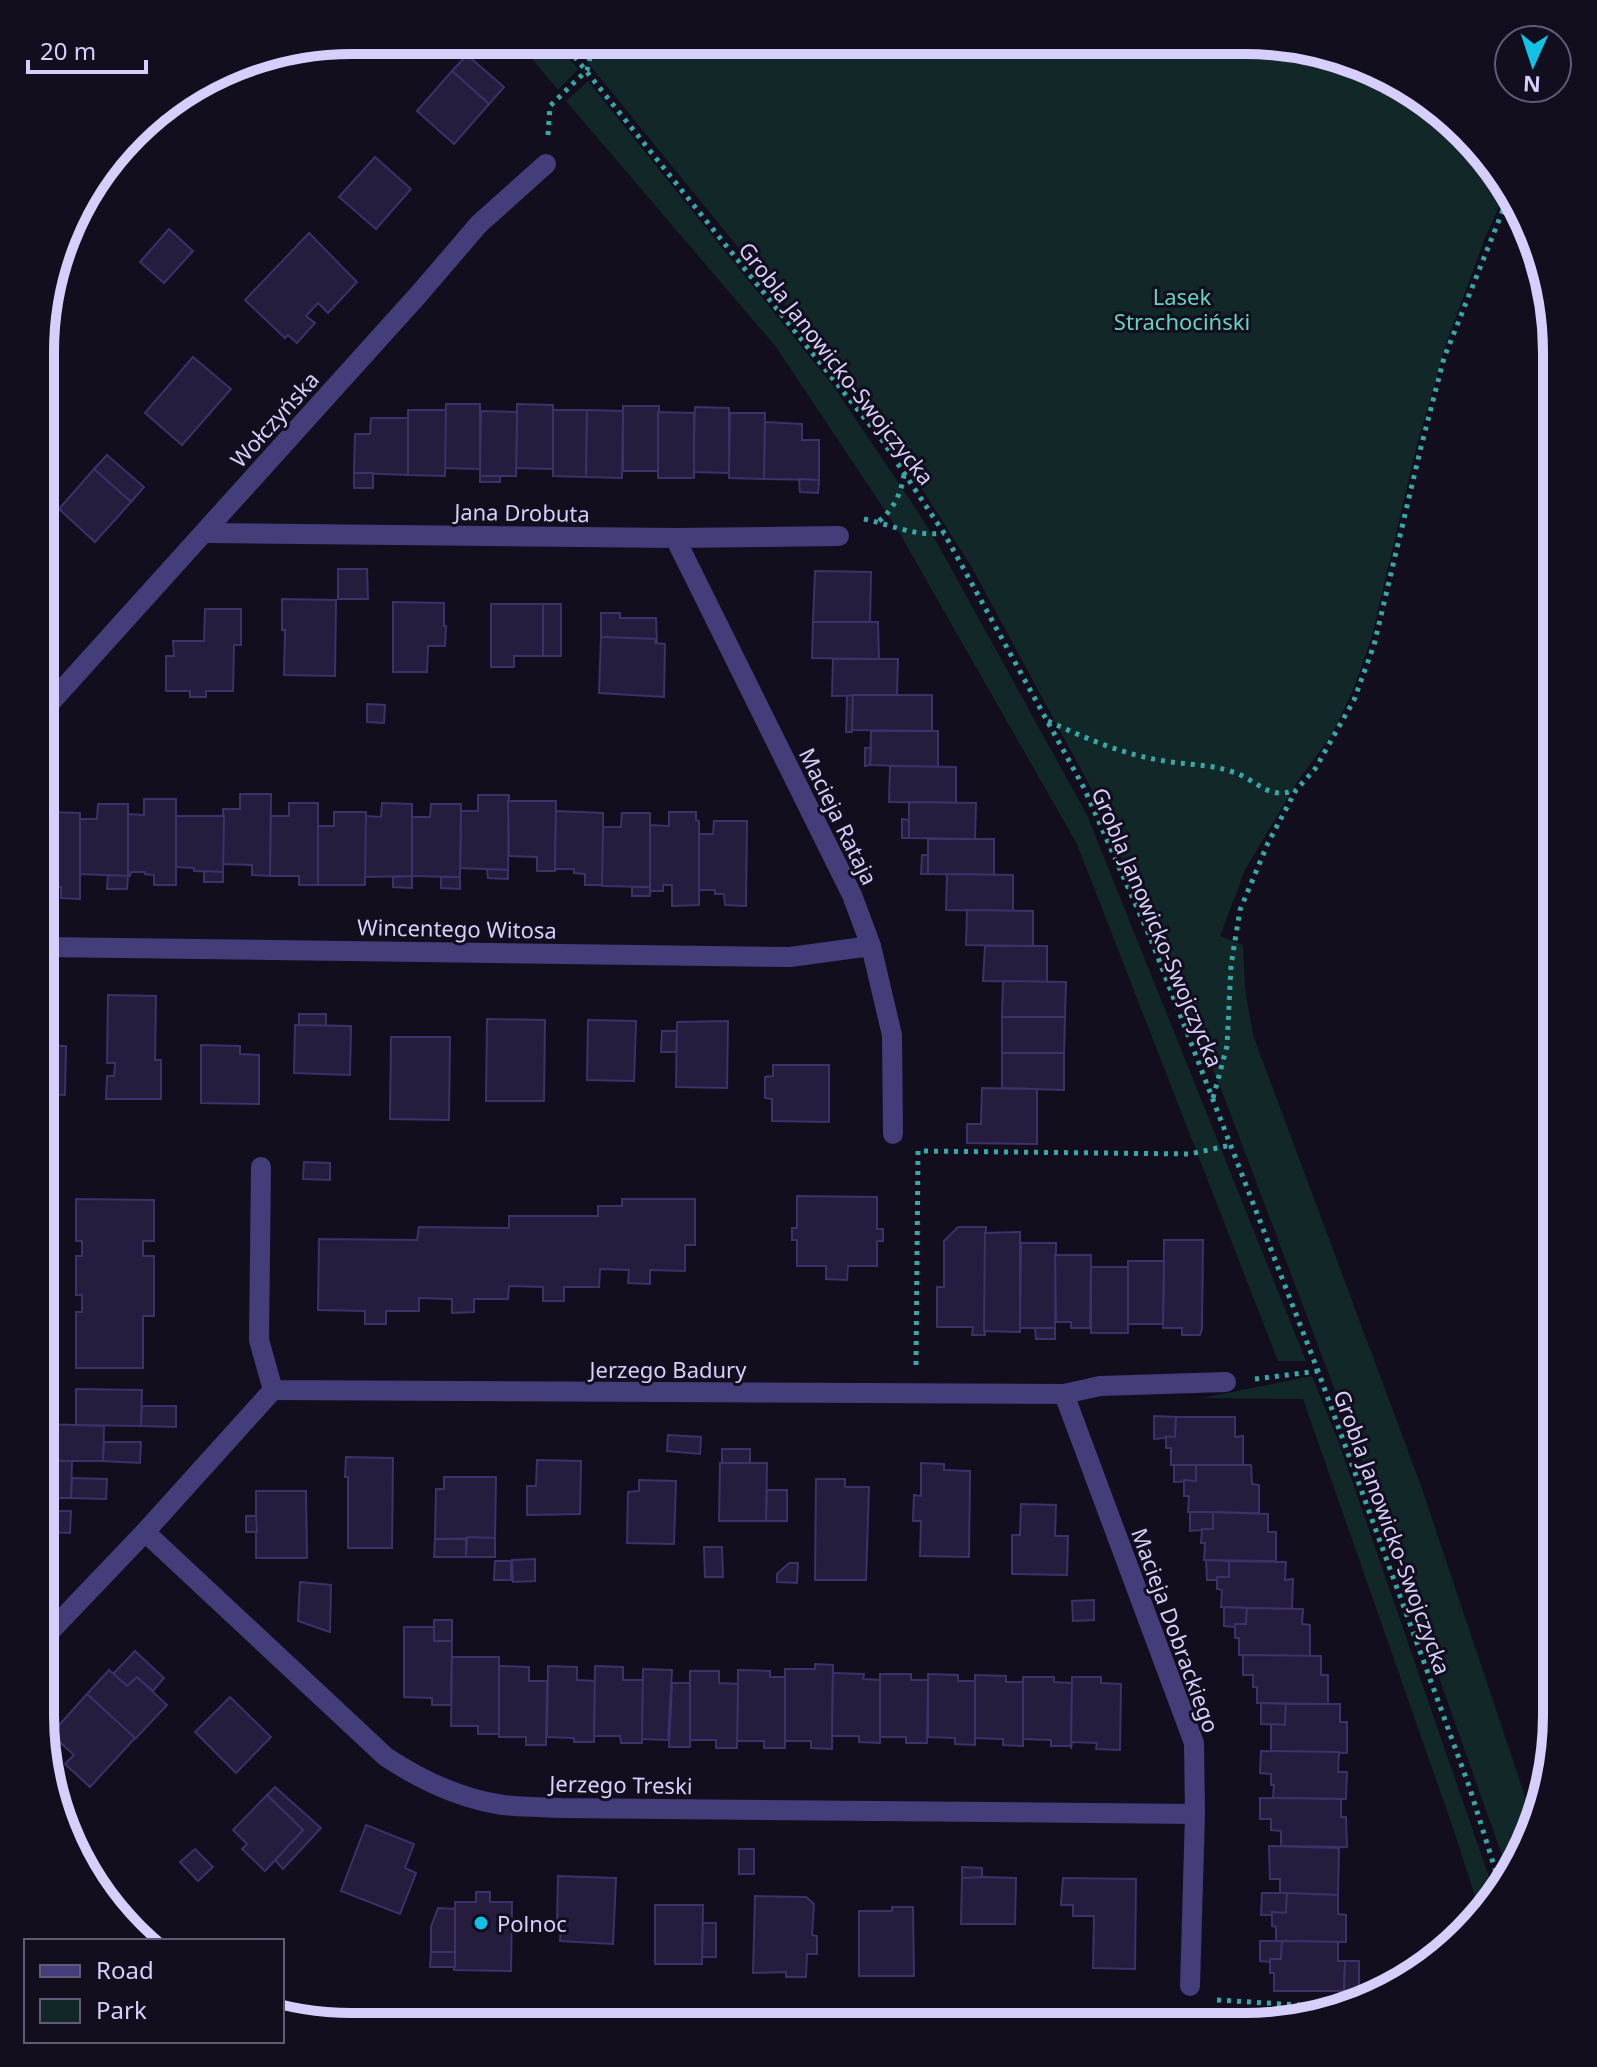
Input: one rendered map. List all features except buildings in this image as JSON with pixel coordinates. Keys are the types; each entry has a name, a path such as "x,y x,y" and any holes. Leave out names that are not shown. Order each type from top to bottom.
{"street":[{"name":"Wołczyńska","path":"54,699 479,224 546,164"},
{"name":"Jana Drobuta","path":"204,533 675,538 839,536"},
{"name":"Macieja Rataja","path":"675,538 852,895 871,946 892,1035 893,1134"},
{"name":"Wincentego Witosa","path":"54,947 790,957 871,946"},
{"path":"54,1627 273,1390 259,1340 261,1167"},
{"name":"Jerzego Badury","path":"273,1390 1064,1394 1100,1386 1226,1382"},
{"name":"Macieja Dobrackiego","path":"1064,1394 1194,1743 1190,1986"},
{"name":"Jerzego Treski","path":"145,1532 386,1757 416,1776 461,1794 501,1804 561,1808 1195,1814"}],"path":[{"name":"Grobla Janowicko-Swojczycka","path":"573,54 882,440 944,533 1084,788 1150,937 1318,1371 1469,1786 1497,1875"},
{"path":"550,106 587,70 591,54"},
{"path":"1213,1099 1227,1046 1231,965 1240,910 1268,843 1296,790 1315,769 1354,700 1374,645 1444,358 1505,206"},
{"path":"878,522 887,515 902,489 904,474"},
{"path":"856,517 915,534 944,533"},
{"path":"1045,719 1100,744 1164,761 1236,772 1263,789 1284,794 1296,790"},
{"path":"916,1395 918,1151 1190,1154 1231,1145"},
{"path":"1272,1377 1318,1371"},
{"path":"1190,1986 1210,2000 1309,2006"}],"green space":[{"path":"528,54 565,54 578,69 558,90"},
{"name":"Lasek Strachociński","path":"581,54 1245,54 1303,60 1359,77 1411,104 1456,141 1502,201 1446,344 1417,445 1372,636 1354,688 1331,736 1299,779 1245,870 1220,936 1243,945 1245,988 1253,1035 1420,1483 1528,1806 1504,1862 1372,1488 1221,1089 1091,788 971,566 926,495 799,322"},
{"path":"588,81 834,387 936,541 1087,815 1306,1361 1278,1361 1077,844 896,527 776,347 566,101"},
{"path":"1312,1376 1339,1443 1489,1877 1491,1884 1477,1902 1303,1399 1202,1398"}],"place":[{"name":"Polnoc","path":"481,1923"}]}
